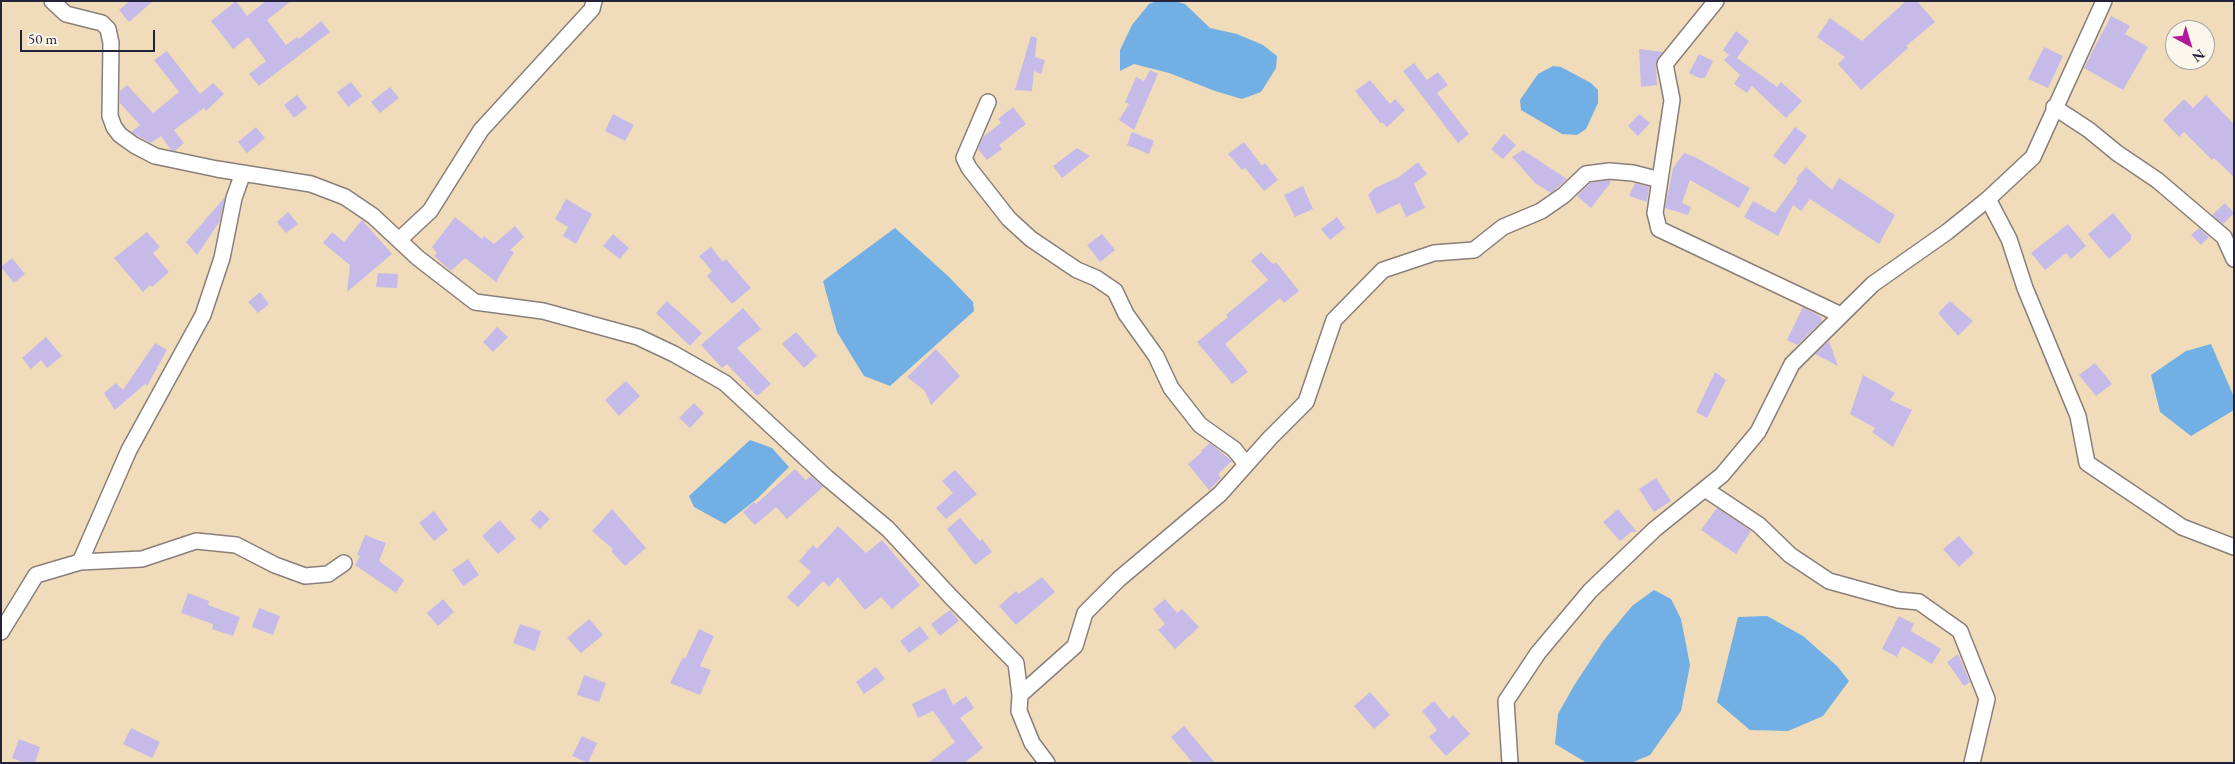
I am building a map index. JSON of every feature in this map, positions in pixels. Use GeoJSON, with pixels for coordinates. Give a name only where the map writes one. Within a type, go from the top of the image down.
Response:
{"type":"FeatureCollection","features":[{"type":"Feature","properties":{"kind":"street"},"geometry":{"type":"LineString","coordinates":[[52,1],[66,14],[102,23],[108,29],[112,43],[110,116],[114,127],[120,135],[134,145],[155,156],[243,174],[311,184],[345,197],[373,216],[418,258],[475,302],[543,312],[638,336],[725,383],[826,477],[888,529],[950,597],[1016,664],[1020,695],[1019,711],[1032,743],[1047,763]]}},
{"type":"Feature","properties":{"kind":"street"},"geometry":{"type":"LineString","coordinates":[[399,240],[430,211],[481,130],[592,9],[594,1]]}},
{"type":"Feature","properties":{"kind":"street"},"geometry":{"type":"LineString","coordinates":[[1716,1],[1665,64],[1672,100],[1656,213],[1659,229],[1841,315]]}},
{"type":"Feature","properties":{"kind":"street"},"geometry":{"type":"LineString","coordinates":[[1510,763],[1506,700],[1538,653],[1590,591],[1655,529],[1722,475],[1758,432],[1792,364],[1873,284],[1947,232],[1988,199],[2033,157],[2054,107],[2104,1]]}},
{"type":"Feature","properties":{"kind":"street"},"geometry":{"type":"LineString","coordinates":[[988,102],[964,158],[969,168],[1009,219],[1031,239],[1077,270],[1096,278],[1115,291],[1126,314],[1156,356],[1171,388],[1200,425],[1234,449],[1246,464]]}},
{"type":"Feature","properties":{"kind":"street"},"geometry":{"type":"LineString","coordinates":[[2054,107],[2089,130],[2116,153],[2157,180],[2224,237],[2234,259]]}},
{"type":"Feature","properties":{"kind":"street"},"geometry":{"type":"LineString","coordinates":[[1020,695],[1075,646],[1085,612],[1119,579],[1220,494],[1306,402],[1334,320],[1383,270],[1434,253],[1474,250],[1503,227],[1542,211],[1564,195],[1586,174],[1609,171],[1633,173],[1660,180]]}},
{"type":"Feature","properties":{"kind":"street"},"geometry":{"type":"LineString","coordinates":[[80,562],[129,450],[203,315],[222,258],[234,198],[243,174]]}},
{"type":"Feature","properties":{"kind":"street"},"geometry":{"type":"LineString","coordinates":[[1988,199],[2009,239],[2025,288],[2078,416],[2087,463],[2182,527],[2234,547]]}},
{"type":"Feature","properties":{"kind":"street"},"geometry":{"type":"LineString","coordinates":[[1705,489],[1759,525],[1790,555],[1829,581],[1898,600],[1919,602],[1960,631],[1987,699],[1972,763]]}},
{"type":"Feature","properties":{"kind":"street"},"geometry":{"type":"LineString","coordinates":[[1,632],[36,575],[80,562],[142,559],[196,541],[236,545],[275,565],[305,576],[328,574],[344,563]]}},
{"type":"Feature","properties":{"kind":"water"},"geometry":{"type":"Polygon","coordinates":[[[1157,1],[1174,1],[1185,4],[1210,28],[1237,34],[1263,45],[1277,56],[1276,68],[1261,92],[1242,99],[1215,91],[1169,73],[1134,64],[1120,71],[1120,50],[1132,25],[1149,4],[1157,1]]]}},
{"type":"Feature","properties":{"kind":"water"},"geometry":{"type":"Polygon","coordinates":[[[1553,66],[1561,67],[1591,83],[1598,90],[1598,103],[1586,129],[1577,135],[1562,134],[1521,110],[1520,100],[1538,74],[1553,66]]]}},
{"type":"Feature","properties":{"kind":"water"},"geometry":{"type":"Polygon","coordinates":[[[895,228],[948,276],[973,302],[974,311],[890,386],[864,376],[837,332],[823,281],[895,228]]]}},
{"type":"Feature","properties":{"kind":"water"},"geometry":{"type":"Polygon","coordinates":[[[2211,344],[2234,397],[2234,410],[2191,436],[2160,412],[2151,375],[2186,351],[2211,344]]]}},
{"type":"Feature","properties":{"kind":"water"},"geometry":{"type":"Polygon","coordinates":[[[750,440],[772,448],[789,467],[758,498],[725,524],[694,507],[689,496],[750,440]]]}},
{"type":"Feature","properties":{"kind":"water"},"geometry":{"type":"Polygon","coordinates":[[[1654,590],[1671,599],[1681,619],[1690,665],[1681,711],[1650,755],[1631,763],[1587,763],[1555,744],[1558,714],[1604,640],[1632,606],[1654,590]]]}},
{"type":"Feature","properties":{"kind":"water"},"geometry":{"type":"Polygon","coordinates":[[[1767,616],[1803,636],[1837,666],[1849,681],[1823,716],[1788,731],[1750,730],[1717,702],[1738,617],[1767,616]]]}},
{"type":"Feature","properties":{"kind":"building"},"geometry":{"type":"Polygon","coordinates":[[[130,1],[153,1],[129,22],[119,10],[130,1]]]}},
{"type":"Feature","properties":{"kind":"building"},"geometry":{"type":"Polygon","coordinates":[[[236,1],[247,16],[266,1],[291,1],[267,20],[286,45],[297,37],[299,39],[321,21],[330,32],[259,86],[249,74],[266,61],[248,37],[233,49],[211,21],[236,1]]]}},
{"type":"Feature","properties":{"kind":"building"},"geometry":{"type":"Polygon","coordinates":[[[1906,1],[1917,1],[1935,22],[1906,46],[1908,48],[1861,90],[1838,64],[1845,57],[1817,37],[1830,18],[1862,41],[1906,1]]]}},
{"type":"Feature","properties":{"kind":"building"},"geometry":{"type":"Polygon","coordinates":[[[2111,16],[2130,26],[2125,34],[2148,47],[2123,90],[2084,68],[2111,16]]]}},
{"type":"Feature","properties":{"kind":"building"},"geometry":{"type":"Polygon","coordinates":[[[1736,31],[1749,41],[1737,58],[1777,87],[1781,82],[1802,101],[1786,118],[1752,86],[1747,93],[1734,84],[1740,75],[1724,60],[1729,55],[1723,50],[1736,31]]]}},
{"type":"Feature","properties":{"kind":"building"},"geometry":{"type":"Polygon","coordinates":[[[1031,36],[1037,38],[1035,57],[1045,60],[1041,74],[1034,71],[1032,91],[1015,90],[1031,36]]]}},
{"type":"Feature","properties":{"kind":"building"},"geometry":{"type":"Polygon","coordinates":[[[2044,47],[2063,56],[2048,88],[2028,79],[2044,47]]]}},
{"type":"Feature","properties":{"kind":"building"},"geometry":{"type":"Polygon","coordinates":[[[1639,49],[1663,52],[1656,62],[1657,85],[1641,87],[1639,49]]]}},
{"type":"Feature","properties":{"kind":"building"},"geometry":{"type":"Polygon","coordinates":[[[167,51],[200,94],[213,83],[224,94],[206,111],[204,108],[174,130],[184,143],[175,151],[171,150],[161,136],[151,143],[131,132],[140,125],[120,103],[120,91],[127,85],[153,113],[179,92],[154,60],[167,51]]]}},
{"type":"Feature","properties":{"kind":"building"},"geometry":{"type":"Polygon","coordinates":[[[1699,54],[1713,61],[1705,78],[1699,78],[1689,73],[1699,54]]]}},
{"type":"Feature","properties":{"kind":"building"},"geometry":{"type":"Polygon","coordinates":[[[1414,63],[1427,80],[1438,72],[1448,85],[1437,93],[1469,134],[1458,143],[1403,71],[1414,63]]]}},
{"type":"Feature","properties":{"kind":"building"},"geometry":{"type":"Polygon","coordinates":[[[1150,70],[1158,74],[1134,130],[1119,120],[1129,104],[1125,102],[1136,77],[1144,81],[1150,70]]]}},
{"type":"Feature","properties":{"kind":"building"},"geometry":{"type":"Polygon","coordinates":[[[1370,80],[1390,104],[1395,99],[1405,110],[1387,127],[1382,122],[1381,124],[1355,91],[1370,80]]]}},
{"type":"Feature","properties":{"kind":"building"},"geometry":{"type":"Polygon","coordinates":[[[351,82],[362,96],[348,107],[337,92],[351,82]]]}},
{"type":"Feature","properties":{"kind":"building"},"geometry":{"type":"Polygon","coordinates":[[[390,87],[399,98],[380,113],[371,102],[390,87]]]}},
{"type":"Feature","properties":{"kind":"building"},"geometry":{"type":"Polygon","coordinates":[[[297,95],[307,108],[294,118],[284,105],[297,95]]]}},
{"type":"Feature","properties":{"kind":"building"},"geometry":{"type":"Polygon","coordinates":[[[2206,95],[2234,124],[2234,177],[2214,158],[2212,160],[2184,132],[2179,137],[2163,120],[2184,99],[2193,108],[2206,95]]]}},
{"type":"Feature","properties":{"kind":"building"},"geometry":{"type":"Polygon","coordinates":[[[1013,107],[1026,124],[999,145],[1002,149],[987,160],[978,149],[984,136],[1001,123],[998,119],[1013,107]]]}},
{"type":"Feature","properties":{"kind":"building"},"geometry":{"type":"Polygon","coordinates":[[[613,114],[634,125],[625,141],[605,131],[613,114]]]}},
{"type":"Feature","properties":{"kind":"building"},"geometry":{"type":"Polygon","coordinates":[[[1639,114],[1650,123],[1638,136],[1628,126],[1639,114]]]}},
{"type":"Feature","properties":{"kind":"building"},"geometry":{"type":"Polygon","coordinates":[[[256,127],[265,138],[247,153],[238,142],[256,127]]]}},
{"type":"Feature","properties":{"kind":"building"},"geometry":{"type":"Polygon","coordinates":[[[1795,127],[1807,136],[1785,165],[1773,156],[1795,127]]]}},
{"type":"Feature","properties":{"kind":"building"},"geometry":{"type":"Polygon","coordinates":[[[1132,132],[1154,141],[1149,154],[1127,145],[1132,132]]]}},
{"type":"Feature","properties":{"kind":"building"},"geometry":{"type":"Polygon","coordinates":[[[1504,134],[1516,145],[1503,159],[1491,149],[1504,134]]]}},
{"type":"Feature","properties":{"kind":"building"},"geometry":{"type":"Polygon","coordinates":[[[1244,142],[1262,166],[1265,163],[1278,180],[1264,191],[1245,168],[1242,170],[1228,154],[1244,142]]]}},
{"type":"Feature","properties":{"kind":"building"},"geometry":{"type":"Polygon","coordinates":[[[1077,148],[1090,156],[1062,178],[1053,166],[1077,148]]]}},
{"type":"Feature","properties":{"kind":"building"},"geometry":{"type":"Polygon","coordinates":[[[1523,150],[1567,179],[1551,193],[1535,183],[1512,157],[1523,150]]]}},
{"type":"Feature","properties":{"kind":"building"},"geometry":{"type":"Polygon","coordinates":[[[1684,153],[1695,157],[1750,188],[1739,208],[1690,180],[1682,203],[1691,207],[1688,215],[1665,208],[1673,168],[1684,153]]]}},
{"type":"Feature","properties":{"kind":"building"},"geometry":{"type":"Polygon","coordinates":[[[1418,162],[1427,174],[1414,184],[1425,208],[1406,217],[1400,203],[1377,214],[1368,195],[1375,188],[1399,177],[1418,162]]]}},
{"type":"Feature","properties":{"kind":"building"},"geometry":{"type":"Polygon","coordinates":[[[1806,167],[1832,190],[1839,178],[1895,215],[1879,244],[1810,199],[1801,211],[1793,205],[1778,236],[1744,217],[1753,201],[1775,213],[1798,181],[1796,179],[1806,167]]]}},
{"type":"Feature","properties":{"kind":"building"},"geometry":{"type":"Polygon","coordinates":[[[1609,180],[1611,182],[1591,208],[1577,196],[1590,183],[1609,180]]]}},
{"type":"Feature","properties":{"kind":"building"},"geometry":{"type":"Polygon","coordinates":[[[1635,183],[1649,187],[1647,202],[1629,196],[1635,183]]]}},
{"type":"Feature","properties":{"kind":"building"},"geometry":{"type":"Polygon","coordinates":[[[1303,186],[1313,209],[1295,217],[1284,195],[1303,186]]]}},
{"type":"Feature","properties":{"kind":"building"},"geometry":{"type":"Polygon","coordinates":[[[225,197],[220,221],[197,255],[186,242],[225,197]]]}},
{"type":"Feature","properties":{"kind":"building"},"geometry":{"type":"Polygon","coordinates":[[[566,199],[592,214],[576,244],[563,236],[568,227],[555,219],[566,199]]]}},
{"type":"Feature","properties":{"kind":"building"},"geometry":{"type":"Polygon","coordinates":[[[2225,203],[2234,213],[2223,224],[2212,215],[2225,203]]]}},
{"type":"Feature","properties":{"kind":"building"},"geometry":{"type":"Polygon","coordinates":[[[288,212],[298,224],[286,233],[277,222],[288,212]]]}},
{"type":"Feature","properties":{"kind":"building"},"geometry":{"type":"Polygon","coordinates":[[[2113,213],[2131,235],[2131,240],[2109,259],[2088,234],[2113,213]]]}},
{"type":"Feature","properties":{"kind":"building"},"geometry":{"type":"Polygon","coordinates":[[[455,217],[482,239],[484,236],[494,244],[515,226],[524,237],[510,250],[514,252],[496,282],[465,258],[451,271],[434,256],[437,253],[432,247],[455,217]]]}},
{"type":"Feature","properties":{"kind":"building"},"geometry":{"type":"Polygon","coordinates":[[[1337,217],[1345,228],[1330,240],[1321,229],[1337,217]]]}},
{"type":"Feature","properties":{"kind":"building"},"geometry":{"type":"Polygon","coordinates":[[[362,220],[392,254],[347,292],[350,265],[323,243],[332,232],[344,242],[362,220]]]}},
{"type":"Feature","properties":{"kind":"building"},"geometry":{"type":"Polygon","coordinates":[[[2068,224],[2086,246],[2071,259],[2066,253],[2045,270],[2031,253],[2068,224]]]}},
{"type":"Feature","properties":{"kind":"building"},"geometry":{"type":"Polygon","coordinates":[[[2199,228],[2209,237],[2201,245],[2191,235],[2199,228]]]}},
{"type":"Feature","properties":{"kind":"building"},"geometry":{"type":"Polygon","coordinates":[[[147,232],[160,247],[153,253],[169,272],[152,287],[150,285],[143,292],[114,258],[147,232]]]}},
{"type":"Feature","properties":{"kind":"building"},"geometry":{"type":"Polygon","coordinates":[[[613,234],[629,248],[620,259],[603,246],[613,234]]]}},
{"type":"Feature","properties":{"kind":"building"},"geometry":{"type":"Polygon","coordinates":[[[1102,234],[1115,250],[1100,262],[1087,245],[1102,234]]]}},
{"type":"Feature","properties":{"kind":"building"},"geometry":{"type":"Polygon","coordinates":[[[711,247],[723,262],[726,259],[751,288],[732,304],[707,276],[712,271],[699,256],[711,247]]]}},
{"type":"Feature","properties":{"kind":"building"},"geometry":{"type":"Polygon","coordinates":[[[1261,252],[1273,264],[1276,262],[1299,291],[1284,303],[1280,298],[1225,344],[1248,372],[1232,384],[1197,342],[1228,317],[1226,315],[1268,280],[1251,261],[1261,252]]]}},
{"type":"Feature","properties":{"kind":"building"},"geometry":{"type":"Polygon","coordinates":[[[12,258],[25,274],[14,283],[1,267],[12,258]]]}},
{"type":"Feature","properties":{"kind":"building"},"geometry":{"type":"Polygon","coordinates":[[[378,273],[398,274],[397,288],[376,287],[378,273]]]}},
{"type":"Feature","properties":{"kind":"building"},"geometry":{"type":"Polygon","coordinates":[[[260,292],[269,304],[258,313],[248,302],[260,292]]]}},
{"type":"Feature","properties":{"kind":"building"},"geometry":{"type":"Polygon","coordinates":[[[667,301],[702,333],[690,346],[656,313],[667,301]]]}},
{"type":"Feature","properties":{"kind":"building"},"geometry":{"type":"Polygon","coordinates":[[[1950,301],[1973,321],[1958,336],[1938,313],[1950,301]]]}},
{"type":"Feature","properties":{"kind":"building"},"geometry":{"type":"Polygon","coordinates":[[[1803,307],[1821,317],[1822,321],[1797,345],[1787,340],[1803,307]]]}},
{"type":"Feature","properties":{"kind":"building"},"geometry":{"type":"Polygon","coordinates":[[[743,308],[761,329],[737,348],[771,384],[757,396],[727,364],[722,368],[701,345],[743,308]]]}},
{"type":"Feature","properties":{"kind":"building"},"geometry":{"type":"Polygon","coordinates":[[[497,327],[508,337],[493,352],[483,342],[497,327]]]}},
{"type":"Feature","properties":{"kind":"building"},"geometry":{"type":"Polygon","coordinates":[[[796,332],[817,356],[804,368],[782,344],[796,332]]]}},
{"type":"Feature","properties":{"kind":"building"},"geometry":{"type":"Polygon","coordinates":[[[46,337],[62,356],[47,368],[41,360],[31,369],[22,358],[46,337]]]}},
{"type":"Feature","properties":{"kind":"building"},"geometry":{"type":"Polygon","coordinates":[[[1829,341],[1838,366],[1815,354],[1829,341]]]}},
{"type":"Feature","properties":{"kind":"building"},"geometry":{"type":"Polygon","coordinates":[[[155,343],[167,350],[147,386],[145,384],[115,410],[104,393],[116,383],[123,390],[155,343]]]}},
{"type":"Feature","properties":{"kind":"building"},"geometry":{"type":"Polygon","coordinates":[[[936,349],[960,376],[931,405],[925,391],[907,377],[936,349]]]}},
{"type":"Feature","properties":{"kind":"building"},"geometry":{"type":"Polygon","coordinates":[[[2095,363],[2112,384],[2096,396],[2079,375],[2095,363]]]}},
{"type":"Feature","properties":{"kind":"building"},"geometry":{"type":"Polygon","coordinates":[[[1715,372],[1726,380],[1707,418],[1696,412],[1715,372]]]}},
{"type":"Feature","properties":{"kind":"building"},"geometry":{"type":"Polygon","coordinates":[[[1863,375],[1895,393],[1890,400],[1912,410],[1893,447],[1872,432],[1875,428],[1850,414],[1863,375]]]}},
{"type":"Feature","properties":{"kind":"building"},"geometry":{"type":"Polygon","coordinates":[[[626,381],[640,396],[619,416],[605,400],[626,381]]]}},
{"type":"Feature","properties":{"kind":"building"},"geometry":{"type":"Polygon","coordinates":[[[694,403],[704,413],[690,428],[679,418],[694,403]]]}},
{"type":"Feature","properties":{"kind":"building"},"geometry":{"type":"Polygon","coordinates":[[[1210,443],[1232,461],[1218,474],[1221,478],[1209,490],[1188,464],[1210,443]]]}},
{"type":"Feature","properties":{"kind":"building"},"geometry":{"type":"Polygon","coordinates":[[[795,469],[806,480],[811,476],[823,487],[787,519],[776,507],[755,525],[743,512],[754,502],[756,504],[795,469]]]}},
{"type":"Feature","properties":{"kind":"building"},"geometry":{"type":"Polygon","coordinates":[[[955,470],[977,494],[946,519],[936,508],[953,493],[942,481],[955,470]]]}},
{"type":"Feature","properties":{"kind":"building"},"geometry":{"type":"Polygon","coordinates":[[[1656,478],[1671,501],[1654,512],[1639,489],[1656,478]]]}},
{"type":"Feature","properties":{"kind":"building"},"geometry":{"type":"Polygon","coordinates":[[[1717,508],[1751,531],[1736,554],[1701,530],[1717,508]]]}},
{"type":"Feature","properties":{"kind":"building"},"geometry":{"type":"Polygon","coordinates":[[[612,509],[646,548],[625,566],[611,551],[613,549],[592,531],[612,509]]]}},
{"type":"Feature","properties":{"kind":"building"},"geometry":{"type":"Polygon","coordinates":[[[1618,509],[1637,532],[1631,532],[1620,541],[1603,522],[1618,509]]]}},
{"type":"Feature","properties":{"kind":"building"},"geometry":{"type":"Polygon","coordinates":[[[540,510],[550,519],[540,529],[530,520],[540,510]]]}},
{"type":"Feature","properties":{"kind":"building"},"geometry":{"type":"Polygon","coordinates":[[[434,511],[448,530],[434,541],[419,523],[434,511]]]}},
{"type":"Feature","properties":{"kind":"building"},"geometry":{"type":"Polygon","coordinates":[[[960,518],[980,541],[982,539],[992,552],[975,565],[947,529],[960,518]]]}},
{"type":"Feature","properties":{"kind":"building"},"geometry":{"type":"Polygon","coordinates":[[[500,520],[516,539],[498,554],[482,536],[500,520]]]}},
{"type":"Feature","properties":{"kind":"building"},"geometry":{"type":"Polygon","coordinates":[[[838,526],[866,553],[882,540],[920,585],[892,609],[881,597],[865,610],[838,577],[829,587],[823,581],[798,607],[787,597],[811,572],[799,561],[813,545],[817,549],[838,526]]]}},
{"type":"Feature","properties":{"kind":"building"},"geometry":{"type":"Polygon","coordinates":[[[365,535],[386,543],[379,561],[404,580],[396,593],[355,565],[360,556],[357,555],[365,535]]]}},
{"type":"Feature","properties":{"kind":"building"},"geometry":{"type":"Polygon","coordinates":[[[1959,536],[1974,553],[1959,567],[1943,549],[1959,536]]]}},
{"type":"Feature","properties":{"kind":"building"},"geometry":{"type":"Polygon","coordinates":[[[468,559],[479,575],[463,586],[452,570],[468,559]]]}},
{"type":"Feature","properties":{"kind":"building"},"geometry":{"type":"Polygon","coordinates":[[[1042,577],[1055,592],[1016,625],[999,606],[1016,591],[1019,594],[1042,577]]]}},
{"type":"Feature","properties":{"kind":"building"},"geometry":{"type":"Polygon","coordinates":[[[188,593],[209,601],[208,605],[240,617],[233,636],[212,629],[213,624],[181,613],[188,593]]]}},
{"type":"Feature","properties":{"kind":"building"},"geometry":{"type":"Polygon","coordinates":[[[443,599],[454,612],[438,626],[427,613],[443,599]]]}},
{"type":"Feature","properties":{"kind":"building"},"geometry":{"type":"Polygon","coordinates":[[[1165,599],[1177,613],[1182,609],[1199,627],[1175,649],[1158,630],[1165,624],[1153,609],[1165,599]]]}},
{"type":"Feature","properties":{"kind":"building"},"geometry":{"type":"Polygon","coordinates":[[[259,608],[280,616],[273,635],[252,627],[259,608]]]}},
{"type":"Feature","properties":{"kind":"building"},"geometry":{"type":"Polygon","coordinates":[[[950,610],[959,621],[940,636],[931,624],[950,610]]]}},
{"type":"Feature","properties":{"kind":"building"},"geometry":{"type":"Polygon","coordinates":[[[1899,616],[1914,624],[1911,631],[1941,649],[1932,664],[1902,646],[1897,657],[1882,649],[1899,616]]]}},
{"type":"Feature","properties":{"kind":"building"},"geometry":{"type":"Polygon","coordinates":[[[589,619],[603,635],[581,653],[567,638],[589,619]]]}},
{"type":"Feature","properties":{"kind":"building"},"geometry":{"type":"Polygon","coordinates":[[[520,624],[541,631],[535,651],[513,643],[520,624]]]}},
{"type":"Feature","properties":{"kind":"building"},"geometry":{"type":"Polygon","coordinates":[[[920,626],[929,638],[909,653],[900,641],[920,626]]]}},
{"type":"Feature","properties":{"kind":"building"},"geometry":{"type":"Polygon","coordinates":[[[699,629],[714,636],[700,666],[711,670],[700,695],[670,683],[683,657],[685,659],[699,629]]]}},
{"type":"Feature","properties":{"kind":"building"},"geometry":{"type":"Polygon","coordinates":[[[1958,654],[1970,682],[1964,686],[1947,662],[1958,654]]]}},
{"type":"Feature","properties":{"kind":"building"},"geometry":{"type":"Polygon","coordinates":[[[876,667],[885,679],[864,694],[856,682],[876,667]]]}},
{"type":"Feature","properties":{"kind":"building"},"geometry":{"type":"Polygon","coordinates":[[[584,675],[606,683],[599,702],[577,695],[584,675]]]}},
{"type":"Feature","properties":{"kind":"building"},"geometry":{"type":"Polygon","coordinates":[[[945,688],[953,705],[966,696],[974,708],[960,718],[983,748],[964,763],[928,763],[955,742],[933,711],[918,718],[912,704],[945,688]]]}},
{"type":"Feature","properties":{"kind":"building"},"geometry":{"type":"Polygon","coordinates":[[[1370,692],[1390,715],[1374,729],[1354,706],[1370,692]]]}},
{"type":"Feature","properties":{"kind":"building"},"geometry":{"type":"Polygon","coordinates":[[[1434,701],[1449,719],[1453,715],[1470,734],[1446,756],[1429,737],[1437,730],[1422,711],[1434,701]]]}},
{"type":"Feature","properties":{"kind":"building"},"geometry":{"type":"Polygon","coordinates":[[[1184,726],[1215,763],[1193,763],[1171,737],[1184,726]]]}},
{"type":"Feature","properties":{"kind":"building"},"geometry":{"type":"Polygon","coordinates":[[[131,728],[160,742],[152,758],[123,744],[131,728]]]}},
{"type":"Feature","properties":{"kind":"building"},"geometry":{"type":"Polygon","coordinates":[[[582,736],[597,743],[588,763],[572,756],[582,736]]]}},
{"type":"Feature","properties":{"kind":"building"},"geometry":{"type":"Polygon","coordinates":[[[19,739],[40,747],[35,763],[24,763],[12,758],[19,739]]]}}]}
